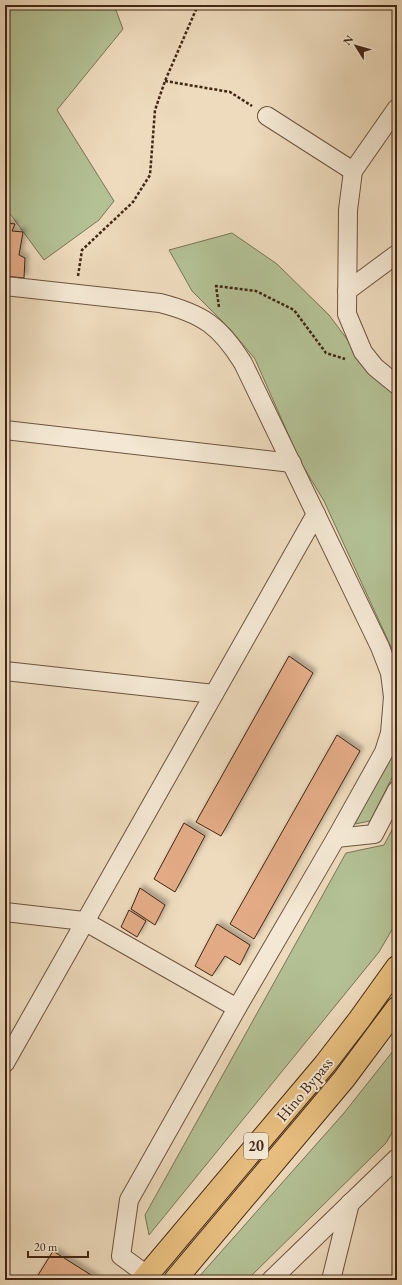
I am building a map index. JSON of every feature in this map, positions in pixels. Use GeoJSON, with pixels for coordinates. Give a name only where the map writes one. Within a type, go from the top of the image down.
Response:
{"type":"FeatureCollection","features":[{"type":"Feature","properties":{"kind":"highway","name":"Hino Bypass"},"geometry":{"type":"LineString","coordinates":[[145,1278],[325,1064],[366,1011],[397,967]]}},
{"type":"Feature","properties":{"kind":"highway","name":"Hino Bypass"},"geometry":{"type":"LineString","coordinates":[[174,1280],[344,1079],[391,1016]]}},
{"type":"Feature","properties":{"kind":"street"},"geometry":{"type":"LineString","coordinates":[[397,108],[353,171],[348,210],[347,291],[347,314],[363,352],[375,367],[397,385]]}},
{"type":"Feature","properties":{"kind":"street"},"geometry":{"type":"LineString","coordinates":[[267,116],[353,171]]}},
{"type":"Feature","properties":{"kind":"street"},"geometry":{"type":"LineString","coordinates":[[347,291],[397,254]]}},
{"type":"Feature","properties":{"kind":"street"},"geometry":{"type":"LineString","coordinates":[[5,286],[176,307],[205,320],[220,331],[232,345],[243,363],[292,462],[386,660],[390,673],[393,697],[390,733],[384,752],[237,1008],[130,1200],[121,1256],[145,1278]]}},
{"type":"Feature","properties":{"kind":"street"},"geometry":{"type":"LineString","coordinates":[[5,430],[292,462]]}},
{"type":"Feature","properties":{"kind":"street"},"geometry":{"type":"LineString","coordinates":[[5,1063],[84,921],[316,514]]}},
{"type":"Feature","properties":{"kind":"street"},"geometry":{"type":"LineString","coordinates":[[5,671],[214,694]]}},
{"type":"Feature","properties":{"kind":"street"},"geometry":{"type":"LineString","coordinates":[[336,838],[374,834],[397,790]]}},
{"type":"Feature","properties":{"kind":"street"},"geometry":{"type":"LineString","coordinates":[[5,912],[84,921],[237,1008]]}},
{"type":"Feature","properties":{"kind":"street"},"geometry":{"type":"LineString","coordinates":[[271,1280],[397,1158]]}},
{"type":"Feature","properties":{"kind":"street"},"geometry":{"type":"LineString","coordinates":[[331,1280],[350,1203]]}},
{"type":"Feature","properties":{"kind":"path"},"geometry":{"type":"LineString","coordinates":[[76,294],[82,250],[134,202],[150,175],[155,110],[165,82],[198,5]]}},
{"type":"Feature","properties":{"kind":"path"},"geometry":{"type":"LineString","coordinates":[[165,82],[230,92],[267,116]]}},
{"type":"Feature","properties":{"kind":"path"},"geometry":{"type":"LineString","coordinates":[[220,331],[221,319],[216,286],[256,291],[294,310],[326,353],[375,367]]}},
{"type":"Feature","properties":{"kind":"green space"},"geometry":{"type":"Polygon","coordinates":[[[5,5],[114,5],[123,29],[57,110],[114,201],[99,220],[44,260],[5,207],[5,5]]]}},
{"type":"Feature","properties":{"kind":"green space"},"geometry":{"type":"Polygon","coordinates":[[[232,233],[277,264],[329,315],[373,374],[397,396],[397,682],[392,649],[324,501],[300,461],[255,359],[230,329],[192,291],[169,250],[232,233]]]}},
{"type":"Feature","properties":{"kind":"green space"},"geometry":{"type":"Polygon","coordinates":[[[397,742],[397,768],[370,821],[355,824],[397,742]]]}},
{"type":"Feature","properties":{"kind":"green space"},"geometry":{"type":"Polygon","coordinates":[[[397,820],[397,921],[379,952],[149,1235],[145,1215],[346,853],[384,845],[397,820]]]}},
{"type":"Feature","properties":{"kind":"green space"},"geometry":{"type":"Polygon","coordinates":[[[397,1046],[397,1124],[386,1143],[247,1280],[196,1280],[344,1113],[397,1046]]]}},
{"type":"Feature","properties":{"kind":"building"},"geometry":{"type":"Polygon","coordinates":[[[5,223],[15,224],[12,231],[23,232],[19,255],[25,258],[24,278],[5,276],[5,223]]]}},
{"type":"Feature","properties":{"kind":"building"},"geometry":{"type":"Polygon","coordinates":[[[289,656],[313,673],[221,836],[196,822],[289,656]]]}},
{"type":"Feature","properties":{"kind":"building"},"geometry":{"type":"Polygon","coordinates":[[[337,735],[360,751],[254,939],[230,924],[337,735]]]}},
{"type":"Feature","properties":{"kind":"building"},"geometry":{"type":"Polygon","coordinates":[[[184,823],[205,836],[175,892],[154,879],[184,823]]]}},
{"type":"Feature","properties":{"kind":"building"},"geometry":{"type":"Polygon","coordinates":[[[140,888],[165,905],[155,925],[131,909],[140,888]]]}},
{"type":"Feature","properties":{"kind":"building"},"geometry":{"type":"Polygon","coordinates":[[[129,910],[146,921],[137,937],[121,927],[129,910]]]}},
{"type":"Feature","properties":{"kind":"building"},"geometry":{"type":"Polygon","coordinates":[[[217,924],[250,945],[240,965],[225,956],[212,976],[195,966],[217,924]]]}},
{"type":"Feature","properties":{"kind":"building"},"geometry":{"type":"Polygon","coordinates":[[[53,1251],[99,1280],[35,1280],[53,1251]]]}}]}
